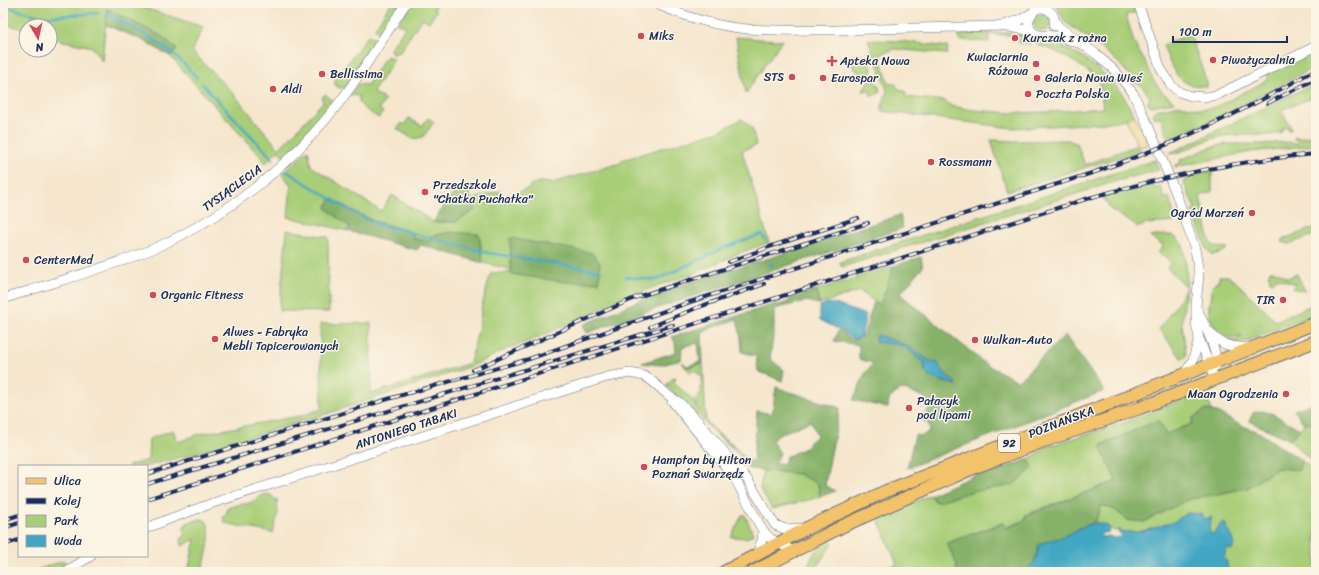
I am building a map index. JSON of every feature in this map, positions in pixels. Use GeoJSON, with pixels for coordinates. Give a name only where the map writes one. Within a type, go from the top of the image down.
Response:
{"type":"FeatureCollection","features":[{"type":"Feature","properties":{"kind":"main road","name":"POZNAŃSKA"},"geometry":{"type":"LineString","coordinates":[[724,572],[809,527],[886,491],[1316,323]]}},
{"type":"Feature","properties":{"kind":"main road","name":"POZNAŃSKA"},"geometry":{"type":"LineString","coordinates":[[753,572],[792,551],[889,504],[973,468],[1044,441],[1120,416],[1316,341]]}},
{"type":"Feature","properties":{"kind":"street","name":"TYSIĄCLECIA"},"geometry":{"type":"LineString","coordinates":[[3,299],[123,260],[153,248],[205,222],[242,198],[287,160],[322,123],[349,89],[406,3]]}},
{"type":"Feature","properties":{"kind":"street"},"geometry":{"type":"LineString","coordinates":[[654,3],[699,20],[746,29],[817,30],[998,26],[1022,29],[1039,35],[1057,36],[1081,44]]}},
{"type":"Feature","properties":{"kind":"street"},"geometry":{"type":"LineString","coordinates":[[998,26],[1022,19],[1041,3]]}},
{"type":"Feature","properties":{"kind":"street"},"geometry":{"type":"LineString","coordinates":[[1138,3],[1161,69],[1171,85],[1183,94],[1196,97],[1212,97],[1316,46]]}},
{"type":"Feature","properties":{"kind":"street"},"geometry":{"type":"LineString","coordinates":[[1033,32],[1029,28],[1028,22],[1032,12],[1043,8],[1052,12],[1059,27],[1072,35],[1081,44],[1104,60],[1126,83],[1136,99],[1177,196],[1195,249],[1200,274],[1196,306],[1196,323],[1199,338],[1213,363]]}},
{"type":"Feature","properties":{"kind":"street"},"geometry":{"type":"LineString","coordinates":[[1045,35],[1053,30],[1052,12]]}},
{"type":"Feature","properties":{"kind":"street"},"geometry":{"type":"LineString","coordinates":[[1196,306],[1204,325],[1213,363],[1215,380]]}},
{"type":"Feature","properties":{"kind":"street"},"geometry":{"type":"LineString","coordinates":[[1204,325],[1217,341],[1226,345],[1237,348],[1254,347]]}},
{"type":"Feature","properties":{"kind":"street"},"geometry":{"type":"LineString","coordinates":[[1186,373],[1199,338]]}},
{"type":"Feature","properties":{"kind":"street","name":"ANTONIEGO TABAKI"},"geometry":{"type":"LineString","coordinates":[[148,528],[213,503],[612,376],[626,373],[644,376],[652,381],[669,396],[679,402],[692,415],[743,475],[775,526],[778,535],[778,543]]}},
{"type":"Feature","properties":{"kind":"street","name":"ANTONIEGO TABAKI"},"geometry":{"type":"LineString","coordinates":[[669,396],[674,405],[734,477],[763,531],[778,543],[792,551]]}},
{"type":"Feature","properties":{"kind":"street"},"geometry":{"type":"LineString","coordinates":[[775,526],[785,529],[809,527]]}},
{"type":"Feature","properties":{"kind":"street"},"geometry":{"type":"LineString","coordinates":[[757,554],[762,540],[763,531]]}},
{"type":"Feature","properties":{"kind":"street"},"geometry":{"type":"LineString","coordinates":[[65,572],[89,557]]}},
{"type":"Feature","properties":{"kind":"green space"},"geometry":{"type":"Polygon","coordinates":[[[3,3],[129,3],[203,27],[192,51],[232,92],[279,149],[323,102],[322,98],[325,94],[331,99],[332,104],[316,124],[285,157],[278,151],[266,163],[170,56],[177,49],[161,36],[107,9],[102,61],[92,47],[58,40],[58,18],[18,18],[18,28],[3,23],[3,3]]]}},
{"type":"Feature","properties":{"kind":"green space"},"geometry":{"type":"Polygon","coordinates":[[[391,3],[400,3],[382,31],[378,32],[375,28],[391,3]]]}},
{"type":"Feature","properties":{"kind":"green space"},"geometry":{"type":"Polygon","coordinates":[[[412,3],[438,3],[434,9],[437,11],[429,22],[422,18],[399,53],[397,52],[393,55],[390,49],[406,26],[397,24],[412,3]]]}},
{"type":"Feature","properties":{"kind":"green space"},"geometry":{"type":"Polygon","coordinates":[[[1056,3],[1132,3],[1135,13],[1126,15],[1134,43],[1148,67],[1153,80],[1163,93],[1175,102],[1150,106],[1148,103],[1150,97],[1141,85],[1136,83],[1118,62],[1104,50],[1064,21],[1056,3]]]}},
{"type":"Feature","properties":{"kind":"green space"},"geometry":{"type":"Polygon","coordinates":[[[107,9],[161,36],[177,49],[170,56],[142,40],[106,25],[107,9]]]}},
{"type":"Feature","properties":{"kind":"green space"},"geometry":{"type":"Polygon","coordinates":[[[1042,13],[1048,16],[1051,22],[1048,28],[1042,31],[1036,28],[1033,22],[1036,16],[1042,13]]]}},
{"type":"Feature","properties":{"kind":"green space"},"geometry":{"type":"Polygon","coordinates":[[[1016,33],[1026,37],[1030,40],[1030,43],[1019,43],[1019,36],[989,34],[989,42],[959,40],[959,34],[1016,33]]]}},
{"type":"Feature","properties":{"kind":"green space"},"geometry":{"type":"Polygon","coordinates":[[[1190,34],[1208,86],[1198,86],[1183,81],[1173,69],[1163,45],[1190,34]]]}},
{"type":"Feature","properties":{"kind":"green space"},"geometry":{"type":"Polygon","coordinates":[[[368,35],[373,37],[374,44],[345,87],[340,88],[336,86],[334,82],[368,35]]]}},
{"type":"Feature","properties":{"kind":"green space"},"geometry":{"type":"Polygon","coordinates":[[[736,37],[782,40],[746,94],[736,37]]]}},
{"type":"Feature","properties":{"kind":"green space"},"geometry":{"type":"Polygon","coordinates":[[[868,40],[901,41],[948,47],[947,54],[894,49],[879,55],[889,84],[894,83],[899,89],[905,91],[906,97],[945,101],[951,106],[974,110],[1012,113],[1103,108],[1099,79],[1062,55],[1037,45],[1037,42],[1051,41],[1084,58],[1106,76],[1121,92],[1134,115],[1126,119],[1104,123],[1012,128],[881,111],[887,90],[868,40]]]}},
{"type":"Feature","properties":{"kind":"green space"},"geometry":{"type":"Polygon","coordinates":[[[1316,50],[1316,65],[1217,119],[1173,137],[1172,135],[1168,136],[1160,116],[1155,118],[1153,113],[1155,110],[1181,105],[1201,109],[1213,108],[1262,83],[1268,79],[1266,75],[1316,50]]]}},
{"type":"Feature","properties":{"kind":"green space"},"geometry":{"type":"Polygon","coordinates":[[[867,55],[872,69],[870,73],[864,75],[854,69],[849,56],[867,55]]]}},
{"type":"Feature","properties":{"kind":"green space"},"geometry":{"type":"Polygon","coordinates":[[[388,56],[394,60],[373,92],[385,100],[379,109],[383,112],[379,118],[362,106],[359,96],[350,95],[358,84],[367,85],[384,59],[388,56]]]}},
{"type":"Feature","properties":{"kind":"green space"},"geometry":{"type":"Polygon","coordinates":[[[873,80],[878,84],[880,91],[878,94],[871,96],[870,90],[863,91],[869,81],[873,80]]]}},
{"type":"Feature","properties":{"kind":"green space"},"geometry":{"type":"Polygon","coordinates":[[[1316,83],[1316,96],[1281,110],[1292,129],[1289,130],[1287,127],[1282,129],[1281,133],[1273,134],[1219,137],[1175,153],[1168,154],[1316,83]]]}},
{"type":"Feature","properties":{"kind":"green space"},"geometry":{"type":"Polygon","coordinates":[[[409,118],[422,126],[428,118],[434,122],[423,137],[413,139],[397,129],[402,123],[404,125],[409,118]]]}},
{"type":"Feature","properties":{"kind":"green space"},"geometry":{"type":"Polygon","coordinates":[[[742,119],[752,128],[756,145],[742,151],[769,242],[739,253],[695,273],[623,299],[532,340],[509,348],[472,366],[323,415],[189,455],[148,466],[130,465],[148,460],[149,439],[173,430],[178,442],[199,434],[300,416],[322,409],[320,324],[371,323],[371,394],[470,363],[480,322],[481,309],[491,273],[511,273],[506,268],[483,263],[480,240],[429,242],[412,238],[415,233],[374,221],[357,213],[326,208],[350,227],[348,231],[288,217],[291,185],[282,174],[308,150],[311,166],[381,211],[392,195],[433,222],[455,222],[475,210],[471,200],[500,191],[502,198],[530,188],[530,185],[540,182],[552,183],[621,163],[622,160],[719,131],[742,119]]]}},
{"type":"Feature","properties":{"kind":"green space"},"geometry":{"type":"Polygon","coordinates":[[[1316,135],[1316,145],[1250,152],[1174,166],[1181,162],[1180,160],[1211,147],[1225,144],[1267,144],[1283,142],[1298,143],[1298,139],[1293,139],[1296,136],[1297,138],[1316,135]]]}},
{"type":"Feature","properties":{"kind":"green space"},"geometry":{"type":"Polygon","coordinates":[[[991,140],[1068,140],[1077,144],[1085,165],[1137,145],[1140,151],[1007,191],[991,140]]]}},
{"type":"Feature","properties":{"kind":"green space"},"geometry":{"type":"Polygon","coordinates":[[[1155,160],[1159,170],[1117,181],[842,267],[840,262],[1155,160]]]}},
{"type":"Feature","properties":{"kind":"green space"},"geometry":{"type":"Polygon","coordinates":[[[1212,171],[1212,192],[1200,196],[1210,242],[1217,247],[1228,248],[1223,252],[1212,255],[1207,249],[1192,210],[1195,209],[1183,181],[1189,179],[1188,176],[1212,171]]]}},
{"type":"Feature","properties":{"kind":"green space"},"geometry":{"type":"Polygon","coordinates":[[[1153,185],[1154,188],[1161,187],[1164,198],[1169,197],[1175,218],[1174,222],[1148,224],[1138,227],[1110,209],[1103,197],[1120,192],[1153,185]]]}},
{"type":"Feature","properties":{"kind":"green space"},"geometry":{"type":"Polygon","coordinates":[[[457,188],[469,193],[475,210],[455,222],[433,222],[457,188]]]}},
{"type":"Feature","properties":{"kind":"green space"},"geometry":{"type":"Polygon","coordinates":[[[331,198],[374,221],[415,233],[412,238],[429,242],[430,236],[451,232],[479,234],[483,263],[421,245],[417,250],[348,231],[350,227],[326,208],[331,198]]]}},
{"type":"Feature","properties":{"kind":"green space"},"geometry":{"type":"Polygon","coordinates":[[[900,215],[903,228],[633,316],[587,333],[583,325],[661,291],[773,257],[900,215]]]}},
{"type":"Feature","properties":{"kind":"green space"},"geometry":{"type":"Polygon","coordinates":[[[1316,227],[1316,234],[1289,244],[1282,242],[1283,239],[1316,227]]]}},
{"type":"Feature","properties":{"kind":"green space"},"geometry":{"type":"Polygon","coordinates":[[[287,230],[328,237],[329,312],[279,311],[287,230]]]}},
{"type":"Feature","properties":{"kind":"green space"},"geometry":{"type":"Polygon","coordinates":[[[1172,235],[1181,242],[1186,265],[1187,280],[1182,323],[1186,354],[1182,359],[1159,329],[1180,300],[1186,286],[1167,268],[1171,263],[1158,252],[1164,246],[1150,237],[1172,235]]]}},
{"type":"Feature","properties":{"kind":"green space"},"geometry":{"type":"Polygon","coordinates":[[[510,238],[592,253],[600,263],[599,282],[565,282],[511,274],[510,238]]]}},
{"type":"Feature","properties":{"kind":"green space"},"geometry":{"type":"Polygon","coordinates":[[[921,257],[923,267],[900,294],[987,365],[1018,381],[1065,335],[1104,391],[907,468],[915,435],[922,436],[930,431],[928,423],[922,419],[930,407],[924,397],[901,389],[889,399],[888,408],[853,400],[865,374],[873,363],[859,359],[859,345],[834,341],[839,329],[851,340],[863,336],[874,302],[880,305],[894,266],[921,257]],[[877,335],[875,342],[896,344],[906,348],[923,362],[925,372],[938,381],[957,385],[946,375],[937,363],[928,360],[906,345],[877,335]]]}},
{"type":"Feature","properties":{"kind":"green space"},"geometry":{"type":"Polygon","coordinates":[[[894,266],[880,306],[860,291],[819,304],[817,290],[894,266]]]}},
{"type":"Feature","properties":{"kind":"green space"},"geometry":{"type":"Polygon","coordinates":[[[1270,271],[1277,272],[1287,278],[1297,274],[1305,291],[1292,288],[1296,284],[1277,278],[1272,282],[1270,281],[1270,271]]]}},
{"type":"Feature","properties":{"kind":"green space"},"geometry":{"type":"Polygon","coordinates":[[[1219,276],[1228,276],[1234,280],[1276,321],[1316,303],[1316,314],[1241,343],[1227,342],[1242,337],[1241,335],[1230,338],[1226,337],[1215,327],[1209,315],[1209,305],[1213,285],[1219,280],[1219,276]]]}},
{"type":"Feature","properties":{"kind":"green space"},"geometry":{"type":"Polygon","coordinates":[[[817,290],[819,304],[807,301],[774,309],[774,329],[770,359],[784,370],[782,381],[758,371],[756,356],[742,352],[737,319],[711,328],[702,334],[703,363],[686,368],[682,364],[683,362],[687,366],[700,362],[698,343],[682,347],[681,360],[661,365],[642,363],[676,352],[675,342],[672,337],[775,304],[779,305],[788,302],[790,299],[817,290]]]}},
{"type":"Feature","properties":{"kind":"green space"},"geometry":{"type":"Polygon","coordinates":[[[703,363],[706,421],[720,435],[732,444],[733,449],[699,416],[701,413],[695,400],[702,391],[699,388],[703,384],[700,381],[703,378],[694,370],[691,373],[686,368],[703,363]]]}},
{"type":"Feature","properties":{"kind":"green space"},"geometry":{"type":"Polygon","coordinates":[[[676,377],[674,383],[693,400],[699,413],[696,416],[667,387],[667,384],[676,377]]]}},
{"type":"Feature","properties":{"kind":"green space"},"geometry":{"type":"Polygon","coordinates":[[[776,387],[840,408],[825,485],[835,491],[820,497],[818,484],[799,474],[749,469],[736,450],[716,434],[722,436],[748,460],[753,462],[757,411],[772,414],[776,387]],[[811,421],[778,435],[772,441],[780,453],[775,464],[784,464],[786,457],[807,447],[809,442],[817,436],[811,421]]]}},
{"type":"Feature","properties":{"kind":"green space"},"geometry":{"type":"Polygon","coordinates":[[[1192,396],[1208,402],[1212,411],[1205,410],[1193,418],[1192,424],[1166,434],[1158,420],[1101,445],[1116,481],[1025,515],[1026,520],[1006,528],[1002,523],[947,543],[957,565],[956,572],[877,572],[897,564],[878,519],[930,495],[936,502],[970,492],[1032,469],[1029,459],[1049,446],[1123,423],[1192,396]]]}},
{"type":"Feature","properties":{"kind":"green space"},"geometry":{"type":"Polygon","coordinates":[[[1316,402],[1316,422],[1304,424],[1294,410],[1316,402]]]}},
{"type":"Feature","properties":{"kind":"green space"},"geometry":{"type":"Polygon","coordinates":[[[1205,410],[1217,412],[1234,422],[1260,433],[1301,460],[1299,470],[1278,468],[1247,488],[1187,500],[1144,522],[1128,520],[1115,510],[1102,505],[1097,518],[1092,524],[1079,528],[1060,538],[1047,541],[1039,545],[1034,563],[1028,568],[1027,572],[956,572],[957,565],[947,543],[1003,523],[1006,528],[1026,520],[1025,516],[1116,481],[1100,446],[1158,420],[1166,434],[1192,424],[1193,418],[1205,410]]]}},
{"type":"Feature","properties":{"kind":"green space"},"geometry":{"type":"Polygon","coordinates":[[[1260,411],[1271,413],[1300,429],[1290,440],[1249,421],[1253,413],[1260,411]]]}},
{"type":"Feature","properties":{"kind":"green space"},"geometry":{"type":"Polygon","coordinates":[[[1316,422],[1316,465],[1290,440],[1304,424],[1316,422]]]}},
{"type":"Feature","properties":{"kind":"green space"},"geometry":{"type":"Polygon","coordinates":[[[1029,459],[1033,468],[1013,485],[970,492],[936,502],[930,495],[982,472],[995,471],[1029,459]]]}},
{"type":"Feature","properties":{"kind":"green space"},"geometry":{"type":"Polygon","coordinates":[[[1301,460],[1316,472],[1316,572],[1228,572],[1227,562],[1224,558],[1226,549],[1233,549],[1234,546],[1231,534],[1223,522],[1215,533],[1210,534],[1209,528],[1211,517],[1204,519],[1203,515],[1201,514],[1187,514],[1182,516],[1176,522],[1170,524],[1147,530],[1131,532],[1120,530],[1114,531],[1106,525],[1096,523],[1095,521],[1102,505],[1115,510],[1128,520],[1144,522],[1187,500],[1247,488],[1278,468],[1299,470],[1301,460]]]}},
{"type":"Feature","properties":{"kind":"green space"},"geometry":{"type":"Polygon","coordinates":[[[763,471],[799,474],[818,484],[820,497],[772,509],[760,489],[763,471]]]}},
{"type":"Feature","properties":{"kind":"green space"},"geometry":{"type":"Polygon","coordinates":[[[268,494],[275,500],[277,499],[278,513],[273,533],[225,523],[223,516],[226,515],[228,508],[250,503],[263,495],[268,494]]]}},
{"type":"Feature","properties":{"kind":"green space"},"geometry":{"type":"Polygon","coordinates":[[[742,515],[745,515],[753,534],[747,538],[731,537],[742,515]]]}},
{"type":"Feature","properties":{"kind":"green space"},"geometry":{"type":"Polygon","coordinates":[[[201,519],[206,521],[209,532],[205,560],[202,572],[188,572],[195,539],[182,546],[181,539],[186,533],[183,529],[187,523],[201,519]]]}},
{"type":"Feature","properties":{"kind":"green space"},"geometry":{"type":"Polygon","coordinates":[[[830,540],[832,544],[813,572],[806,572],[814,553],[830,540]]]}},
{"type":"Feature","properties":{"kind":"green space"},"geometry":{"type":"Polygon","coordinates":[[[64,561],[66,562],[66,565],[55,572],[29,572],[64,561]]]}},
{"type":"Feature","properties":{"kind":"sand"},"geometry":{"type":"Polygon","coordinates":[[[1134,115],[1148,144],[1139,148],[1126,119],[1134,115]]]}},
{"type":"Feature","properties":{"kind":"water"},"geometry":{"type":"Polygon","coordinates":[[[828,303],[866,315],[861,337],[854,340],[844,332],[820,320],[820,306],[828,303]]]}},
{"type":"Feature","properties":{"kind":"water"},"geometry":{"type":"Polygon","coordinates":[[[877,335],[906,345],[928,360],[937,363],[946,375],[957,385],[929,377],[925,372],[923,362],[906,348],[896,344],[875,342],[877,335]]]}},
{"type":"Feature","properties":{"kind":"water"},"geometry":{"type":"Polygon","coordinates":[[[1187,513],[1201,514],[1204,519],[1212,517],[1209,527],[1210,533],[1212,534],[1216,532],[1221,523],[1225,523],[1234,544],[1232,550],[1226,549],[1224,558],[1227,562],[1228,572],[1027,572],[1028,568],[1034,563],[1039,545],[1072,533],[1079,528],[1093,523],[1099,523],[1108,526],[1110,529],[1109,532],[1100,534],[1101,537],[1122,537],[1118,532],[1119,530],[1123,532],[1136,532],[1147,530],[1176,521],[1187,513]]]}},
{"type":"Feature","properties":{"kind":"waterway"},"geometry":{"type":"LineString","coordinates":[[3,6],[43,17],[99,13]]}},
{"type":"Feature","properties":{"kind":"waterway"},"geometry":{"type":"LineString","coordinates":[[107,14],[133,27],[157,42],[180,60],[197,78]]}},
{"type":"Feature","properties":{"kind":"waterway"},"geometry":{"type":"LineString","coordinates":[[202,84],[273,159]]}},
{"type":"Feature","properties":{"kind":"waterway"},"geometry":{"type":"LineString","coordinates":[[286,171],[354,213],[376,224],[489,253],[601,271]]}},
{"type":"Feature","properties":{"kind":"waterway"},"geometry":{"type":"LineString","coordinates":[[626,277],[656,280],[726,247],[762,234],[765,240]]}},
{"type":"Feature","properties":{"kind":"railway"},"geometry":{"type":"LineString","coordinates":[[148,474],[388,399],[529,359],[690,302],[1124,162],[1180,139],[1236,113],[1316,69]]}},
{"type":"Feature","properties":{"kind":"railway"},"geometry":{"type":"LineString","coordinates":[[1268,103],[1316,79]]}},
{"type":"Feature","properties":{"kind":"railway"},"geometry":{"type":"LineString","coordinates":[[148,499],[1089,198],[1201,170],[1258,160],[1316,154]]}},
{"type":"Feature","properties":{"kind":"railway"},"geometry":{"type":"LineString","coordinates":[[729,262],[769,247],[858,218]]}},
{"type":"Feature","properties":{"kind":"railway"},"geometry":{"type":"LineString","coordinates":[[473,370],[637,297],[868,223]]}},
{"type":"Feature","properties":{"kind":"railway"},"geometry":{"type":"LineString","coordinates":[[650,327],[699,307],[764,284]]}},
{"type":"Feature","properties":{"kind":"railway"},"geometry":{"type":"LineString","coordinates":[[148,484],[673,325]]}},
{"type":"Feature","properties":{"kind":"railway"},"geometry":{"type":"LineString","coordinates":[[3,520],[18,515]]}},
{"type":"Feature","properties":{"kind":"railway"},"geometry":{"type":"LineString","coordinates":[[3,528],[18,523]]}},
{"type":"Feature","properties":{"kind":"railway"},"geometry":{"type":"LineString","coordinates":[[3,545],[18,540]]}},
{"type":"Feature","properties":{"kind":"place","name":"Miks"},"geometry":{"type":"Point","coordinates":[641,36]}},
{"type":"Feature","properties":{"kind":"place","name":"Kurczak z rożna"},"geometry":{"type":"Point","coordinates":[1015,38]}},
{"type":"Feature","properties":{"kind":"place","name":"Piwożyczalnia"},"geometry":{"type":"Point","coordinates":[1213,60]}},
{"type":"Feature","properties":{"kind":"place","name":"Apteka Nowa"},"geometry":{"type":"Point","coordinates":[832,61]}},
{"type":"Feature","properties":{"kind":"place","name":"Kwiaciarnia Różowa"},"geometry":{"type":"Point","coordinates":[1036,64]}},
{"type":"Feature","properties":{"kind":"place","name":"Bellissima"},"geometry":{"type":"Point","coordinates":[322,74]}},
{"type":"Feature","properties":{"kind":"place","name":"STS"},"geometry":{"type":"Point","coordinates":[792,77]}},
{"type":"Feature","properties":{"kind":"place","name":"Eurospar"},"geometry":{"type":"Point","coordinates":[823,78]}},
{"type":"Feature","properties":{"kind":"place","name":"Galeria Nowa Wieś"},"geometry":{"type":"Point","coordinates":[1037,78]}},
{"type":"Feature","properties":{"kind":"place","name":"Aldi"},"geometry":{"type":"Point","coordinates":[273,89]}},
{"type":"Feature","properties":{"kind":"place","name":"Poczta Polska"},"geometry":{"type":"Point","coordinates":[1028,94]}},
{"type":"Feature","properties":{"kind":"place","name":"Rossmann"},"geometry":{"type":"Point","coordinates":[931,162]}},
{"type":"Feature","properties":{"kind":"place","name":"Przedszkole \"Chatka Puchatka\""},"geometry":{"type":"Point","coordinates":[425,192]}},
{"type":"Feature","properties":{"kind":"place","name":"Ogród Marzeń"},"geometry":{"type":"Point","coordinates":[1252,213]}},
{"type":"Feature","properties":{"kind":"place","name":"CenterMed"},"geometry":{"type":"Point","coordinates":[26,260]}},
{"type":"Feature","properties":{"kind":"place","name":"Organic Fitness"},"geometry":{"type":"Point","coordinates":[153,295]}},
{"type":"Feature","properties":{"kind":"place","name":"TIR"},"geometry":{"type":"Point","coordinates":[1283,300]}},
{"type":"Feature","properties":{"kind":"place","name":"Alwes - Fabryka Mebli Tapicerowanych"},"geometry":{"type":"Point","coordinates":[215,339]}},
{"type":"Feature","properties":{"kind":"place","name":"Wulkan-Auto"},"geometry":{"type":"Point","coordinates":[975,340]}},
{"type":"Feature","properties":{"kind":"place","name":"Maan Ogrodzenia"},"geometry":{"type":"Point","coordinates":[1286,394]}},
{"type":"Feature","properties":{"kind":"place","name":"Pałacyk pod lipami"},"geometry":{"type":"Point","coordinates":[909,408]}},
{"type":"Feature","properties":{"kind":"place","name":"Hampton by Hilton Poznań Swarzędz"},"geometry":{"type":"Point","coordinates":[644,467]}}]}
